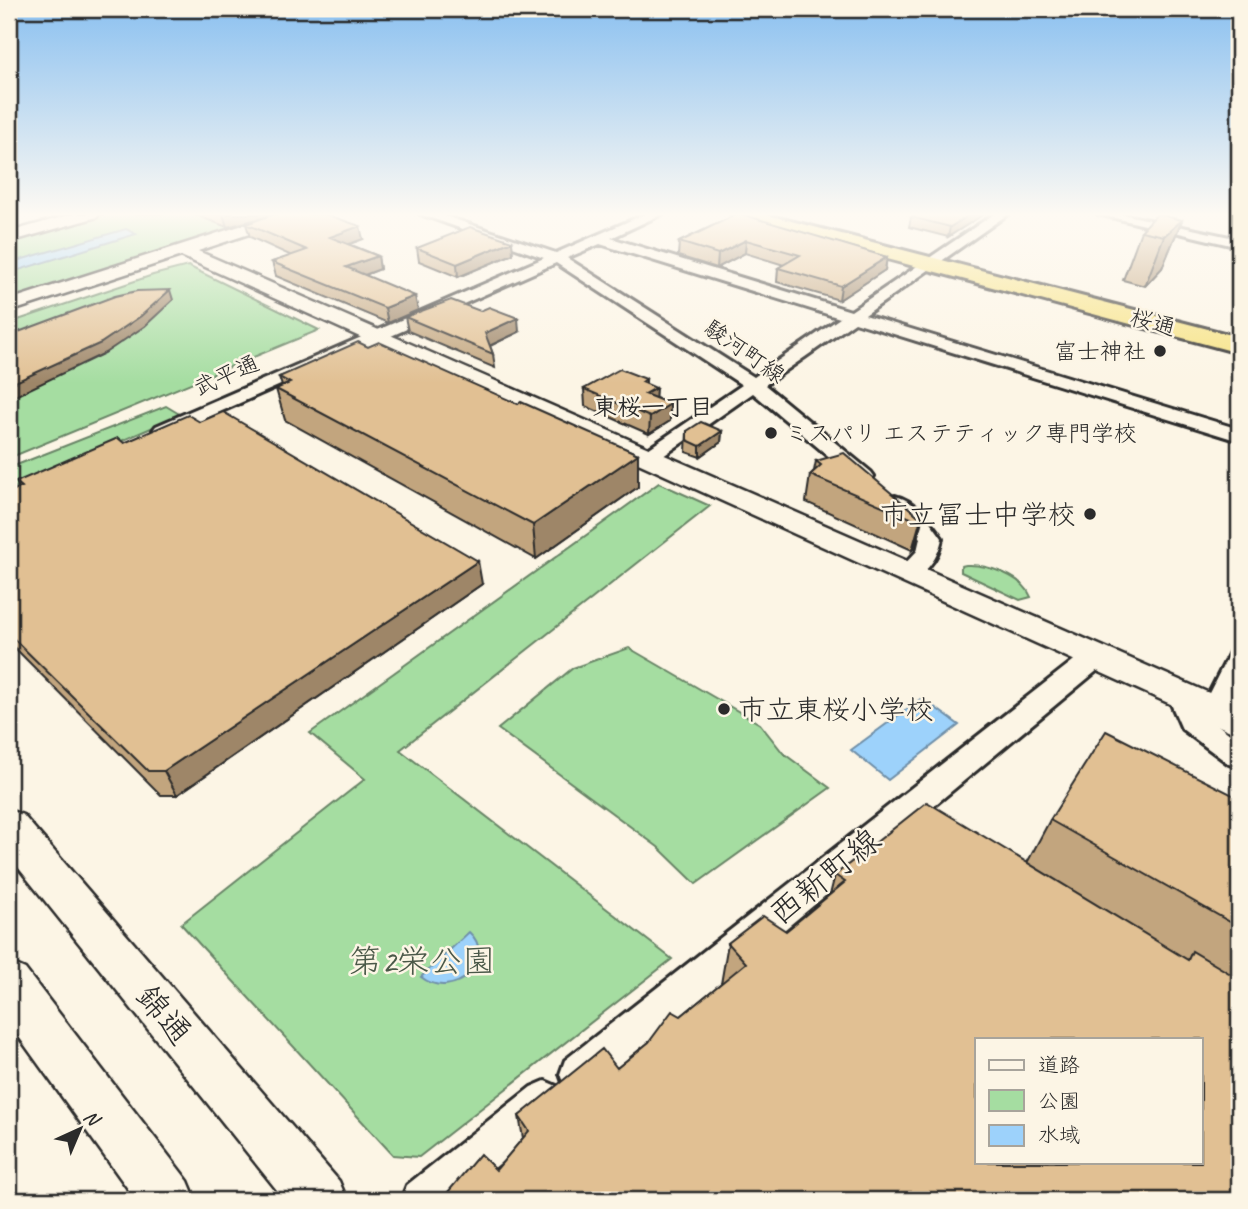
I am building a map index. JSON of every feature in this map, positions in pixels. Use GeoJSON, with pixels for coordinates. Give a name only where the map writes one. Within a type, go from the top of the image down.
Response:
{"type":"FeatureCollection","features":[{"type":"Feature","properties":{"kind":"highway","name":"桜通"},"geometry":{"type":"LineString","coordinates":[[985,270],[1239,345]]}},
{"type":"Feature","properties":{"kind":"highway","name":"桜通"},"geometry":{"type":"LineString","coordinates":[[997,270],[1239,327]]}},
{"type":"Feature","properties":{"kind":"street"},"geometry":{"type":"LineString","coordinates":[[9,306],[119,270]]}},
{"type":"Feature","properties":{"kind":"street"},"geometry":{"type":"LineString","coordinates":[[228,270],[909,572],[1226,716],[1239,660]]}},
{"type":"Feature","properties":{"kind":"street","name":"武平通"},"geometry":{"type":"LineString","coordinates":[[148,436],[526,270]]}},
{"type":"Feature","properties":{"kind":"street","name":"駿河町線"},"geometry":{"type":"LineString","coordinates":[[577,270],[753,384],[919,522],[931,538],[928,553],[909,572]]}},
{"type":"Feature","properties":{"kind":"street"},"geometry":{"type":"LineString","coordinates":[[703,270],[1239,435]]}},
{"type":"Feature","properties":{"kind":"street"},"geometry":{"type":"LineString","coordinates":[[649,457],[919,270]]}},
{"type":"Feature","properties":{"kind":"street","name":"西新町線"},"geometry":{"type":"LineString","coordinates":[[422,1200],[1096,657]]}},
{"type":"Feature","properties":{"kind":"street"},"geometry":{"type":"LineString","coordinates":[[1182,697],[1192,721],[1239,757]]}},
{"type":"Feature","properties":{"kind":"street","name":"錦通"},"geometry":{"type":"LineString","coordinates":[[9,827],[320,1200]]}},
{"type":"Feature","properties":{"kind":"street"},"geometry":{"type":"LineString","coordinates":[[9,985],[169,1200]]}},
{"type":"Feature","properties":{"kind":"green space"},"geometry":{"type":"Polygon","coordinates":[[[9,270],[105,270],[9,301],[9,270]]]}},
{"type":"Feature","properties":{"kind":"green space"},"geometry":{"type":"Polygon","coordinates":[[[171,270],[197,270],[319,330],[9,458],[9,323],[171,270]]]}},
{"type":"Feature","properties":{"kind":"green space"},"geometry":{"type":"Polygon","coordinates":[[[166,406],[181,415],[9,490],[9,468],[166,406]]]}},
{"type":"Feature","properties":{"kind":"green space","name":"第2栄公園"},"geometry":{"type":"Polygon","coordinates":[[[659,483],[710,506],[400,750],[672,959],[419,1157],[393,1155],[181,924],[365,779],[310,733],[659,483]]]}},
{"type":"Feature","properties":{"kind":"green space"},"geometry":{"type":"Polygon","coordinates":[[[961,566],[994,569],[1012,577],[1031,597],[1020,600],[961,572],[961,566]]]}},
{"type":"Feature","properties":{"kind":"green space"},"geometry":{"type":"Polygon","coordinates":[[[629,648],[760,724],[783,753],[830,788],[696,884],[658,847],[498,729],[573,668],[629,648]]]}},
{"type":"Feature","properties":{"kind":"water"},"geometry":{"type":"Polygon","coordinates":[[[922,698],[959,725],[888,780],[851,750],[922,698]]]}},
{"type":"Feature","properties":{"kind":"water"},"geometry":{"type":"Polygon","coordinates":[[[469,932],[477,943],[479,954],[476,965],[469,974],[447,985],[434,984],[421,977],[469,932]]]}},
{"type":"Feature","properties":{"kind":"building"},"geometry":{"type":"Polygon","coordinates":[[[293,270],[354,270],[415,296],[385,308],[293,270]]]}},
{"type":"Feature","properties":{"kind":"building"},"geometry":{"type":"Polygon","coordinates":[[[786,270],[866,270],[841,286],[786,270]]]}},
{"type":"Feature","properties":{"kind":"building"},"geometry":{"type":"Polygon","coordinates":[[[170,290],[141,316],[101,343],[9,385],[9,338],[115,296],[137,291],[170,290]]]}},
{"type":"Feature","properties":{"kind":"building"},"geometry":{"type":"Polygon","coordinates":[[[451,300],[480,311],[489,307],[518,318],[485,333],[493,354],[405,317],[451,300]]]}},
{"type":"Feature","properties":{"kind":"building"},"geometry":{"type":"Polygon","coordinates":[[[358,342],[368,347],[379,342],[638,454],[533,525],[276,389],[290,383],[279,377],[358,342]]]}},
{"type":"Feature","properties":{"kind":"building"},"geometry":{"type":"Polygon","coordinates":[[[620,369],[646,379],[642,382],[656,388],[645,394],[670,404],[650,417],[584,389],[620,369]]]}},
{"type":"Feature","properties":{"kind":"building"},"geometry":{"type":"Polygon","coordinates":[[[223,412],[478,561],[164,771],[148,771],[9,634],[9,492],[22,487],[16,482],[118,438],[124,443],[188,415],[200,422],[223,412]]]}},
{"type":"Feature","properties":{"kind":"building"},"geometry":{"type":"Polygon","coordinates":[[[701,422],[722,431],[700,446],[687,440],[687,431],[701,422]]]}},
{"type":"Feature","properties":{"kind":"building"},"geometry":{"type":"Polygon","coordinates":[[[844,453],[922,519],[920,522],[810,475],[821,465],[816,461],[844,453]]]}},
{"type":"Feature","properties":{"kind":"building"},"geometry":{"type":"Polygon","coordinates":[[[1106,731],[1239,798],[1239,927],[1050,820],[1106,731]]]}},
{"type":"Feature","properties":{"kind":"building"},"geometry":{"type":"Polygon","coordinates":[[[927,802],[1188,960],[1192,951],[1239,979],[1239,1200],[456,1200],[448,1192],[480,1154],[496,1170],[529,1131],[519,1116],[602,1049],[617,1068],[649,1042],[672,1011],[681,1016],[746,963],[728,943],[763,916],[786,931],[845,882],[835,875],[927,802]]]}},
{"type":"Feature","properties":{"kind":"place","name":"富士神社"},"geometry":{"type":"Point","coordinates":[1160,351]}},
{"type":"Feature","properties":{"kind":"place","name":"ミスパリ エステティック専門学校"},"geometry":{"type":"Point","coordinates":[771,433]}},
{"type":"Feature","properties":{"kind":"place","name":"市立冨士中学校"},"geometry":{"type":"Point","coordinates":[1090,514]}},
{"type":"Feature","properties":{"kind":"place","name":"市立東桜小学校"},"geometry":{"type":"Point","coordinates":[724,709]}},
{"type":"Feature","properties":{"kind":"district","name":"東桜一丁目"},"geometry":{"type":"Point","coordinates":[653,407]}}]}
